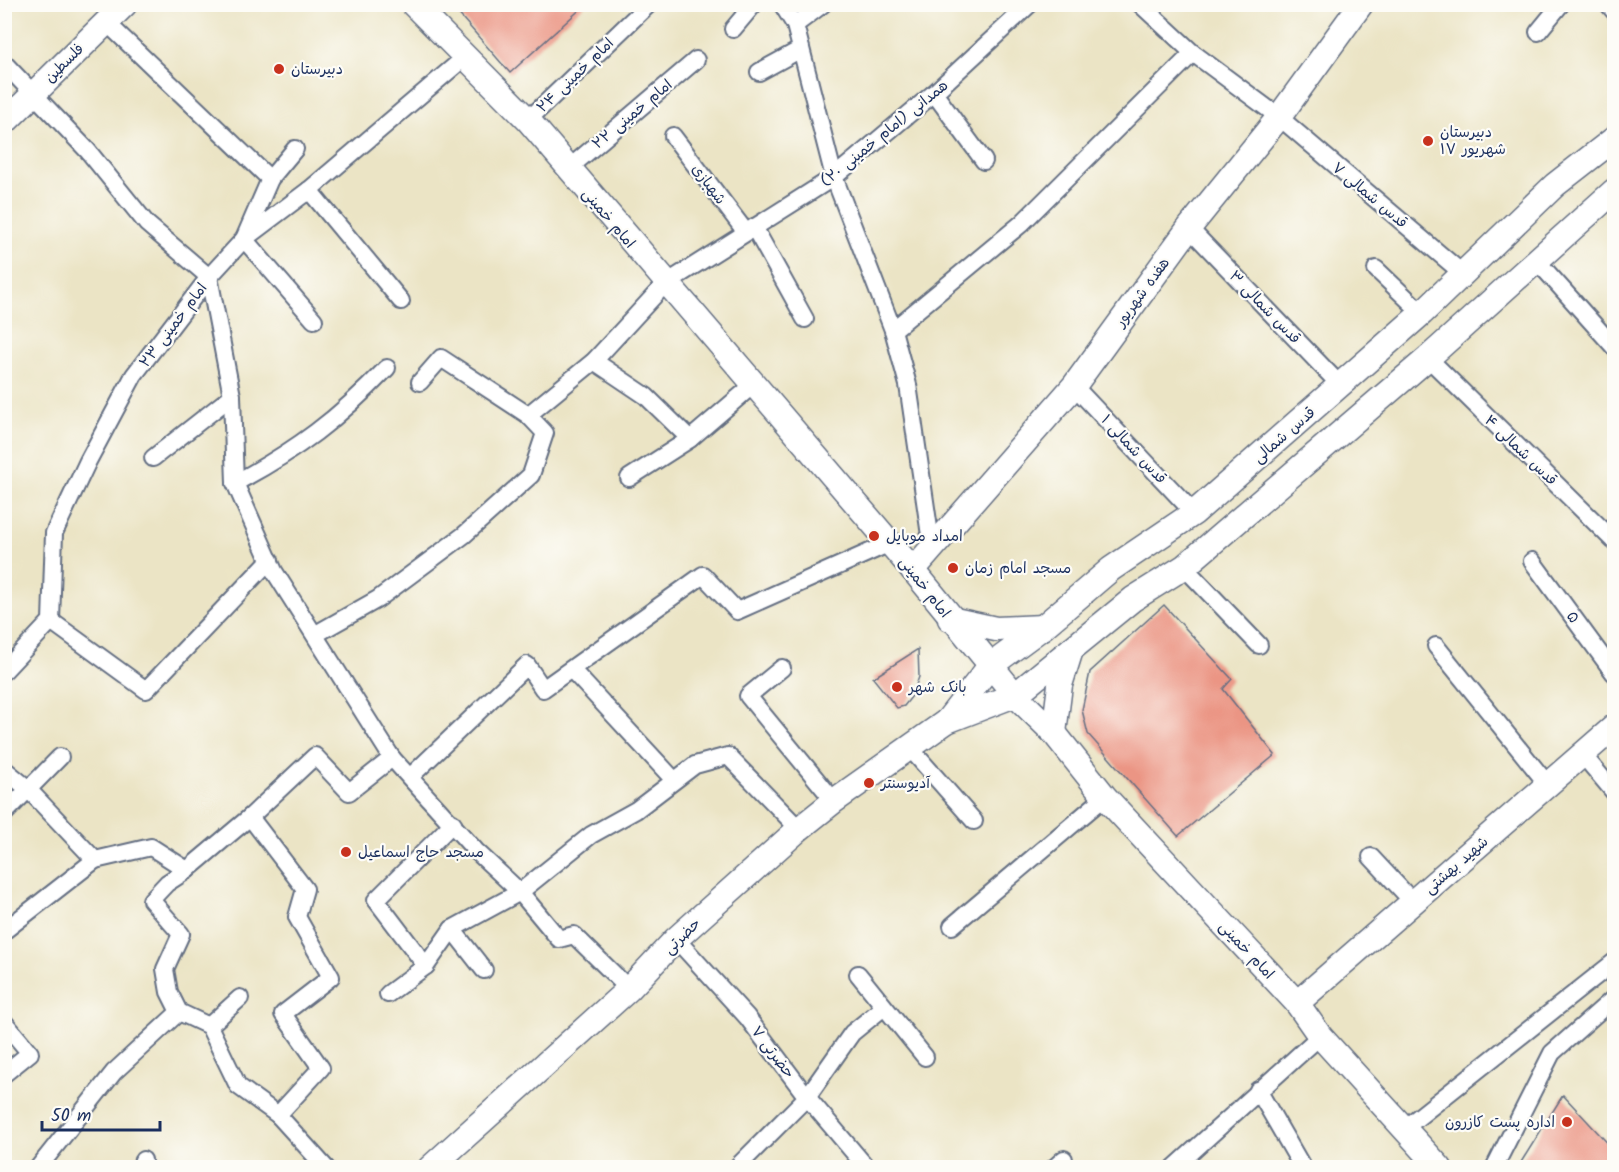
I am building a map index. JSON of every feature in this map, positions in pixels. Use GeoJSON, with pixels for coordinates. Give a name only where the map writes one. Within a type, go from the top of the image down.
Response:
{"type":"FeatureCollection","features":[{"type":"Feature","properties":{"kind":"main road","name":"فلسطین"},"geometry":{"type":"LineString","coordinates":[[4,123],[125,4]]}},
{"type":"Feature","properties":{"kind":"main road","name":"امام خمینی"},"geometry":{"type":"LineString","coordinates":[[413,4],[528,120],[665,284],[913,570],[950,619],[1015,695],[1054,733],[1105,797],[1297,1003],[1320,1036],[1406,1127],[1440,1167]]}},
{"type":"Feature","properties":{"kind":"main road","name":"هفده شهریور"},"geometry":{"type":"LineString","coordinates":[[913,570],[1074,386],[1189,228],[1279,117],[1361,4]]}},
{"type":"Feature","properties":{"kind":"main road","name":"قدس شمالی"},"geometry":{"type":"LineString","coordinates":[[947,721],[990,666],[1043,627],[1111,569],[1194,513],[1422,313],[1555,185],[1614,139]]}},
{"type":"Feature","properties":{"kind":"main road"},"geometry":{"type":"LineString","coordinates":[[947,721],[1015,695],[1133,599],[1184,567],[1538,262],[1614,191]]}},
{"type":"Feature","properties":{"kind":"main road"},"geometry":{"type":"LineString","coordinates":[[950,619],[996,629],[1043,627]]}},
{"type":"Feature","properties":{"kind":"main road"},"geometry":{"type":"LineString","coordinates":[[1054,733],[1060,685],[1071,650]]}},
{"type":"Feature","properties":{"kind":"main road","name":"حضرتی"},"geometry":{"type":"LineString","coordinates":[[430,1167],[629,989],[676,939],[799,829],[834,801],[947,721]]}},
{"type":"Feature","properties":{"kind":"main road","name":"شهید بهشتی"},"geometry":{"type":"LineString","coordinates":[[1297,1003],[1614,727]]}},
{"type":"Feature","properties":{"kind":"street","name":"امام خمینی ۲۴"},"geometry":{"type":"LineString","coordinates":[[528,120],[649,4]]}},
{"type":"Feature","properties":{"kind":"street"},"geometry":{"type":"LineString","coordinates":[[733,28],[754,4]]}},
{"type":"Feature","properties":{"kind":"street"},"geometry":{"type":"LineString","coordinates":[[782,4],[795,25],[834,177],[893,330],[908,385],[932,549]]}},
{"type":"Feature","properties":{"kind":"street"},"geometry":{"type":"LineString","coordinates":[[795,25],[823,4]]}},
{"type":"Feature","properties":{"kind":"street","name":"همدانی (امام خمینی ۲۰)"},"geometry":{"type":"LineString","coordinates":[[528,415],[594,361],[665,284],[834,177],[934,93],[1030,4]]}},
{"type":"Feature","properties":{"kind":"street","name":"۷ قدس شمالی"},"geometry":{"type":"LineString","coordinates":[[1140,4],[1193,53],[1279,117],[1462,273]]}},
{"type":"Feature","properties":{"kind":"street"},"geometry":{"type":"LineString","coordinates":[[1538,32],[1561,4]]}},
{"type":"Feature","properties":{"kind":"street"},"geometry":{"type":"LineString","coordinates":[[1608,4],[1614,11]]}},
{"type":"Feature","properties":{"kind":"street"},"geometry":{"type":"LineString","coordinates":[[106,22],[270,179]]}},
{"type":"Feature","properties":{"kind":"street"},"geometry":{"type":"LineString","coordinates":[[759,72],[801,49]]}},
{"type":"Feature","properties":{"kind":"street"},"geometry":{"type":"LineString","coordinates":[[893,330],[1021,224],[1193,53]]}},
{"type":"Feature","properties":{"kind":"street","name":"امام خمینی ۲۳"},"geometry":{"type":"LineString","coordinates":[[51,621],[54,533],[88,461],[134,375],[209,277],[244,239],[309,190],[464,58]]}},
{"type":"Feature","properties":{"kind":"street","name":"امام خمینی ۲۲"},"geometry":{"type":"LineString","coordinates":[[568,169],[696,60]]}},
{"type":"Feature","properties":{"kind":"street"},"geometry":{"type":"LineString","coordinates":[[4,63],[88,151],[147,224],[209,277],[232,396],[235,483],[270,560],[362,713],[392,758],[476,851],[520,892],[560,939],[574,935],[629,989]]}},
{"type":"Feature","properties":{"kind":"street"},"geometry":{"type":"LineString","coordinates":[[934,93],[984,161]]}},
{"type":"Feature","properties":{"kind":"street","name":"شهبازی"},"geometry":{"type":"LineString","coordinates":[[673,136],[749,229],[805,319]]}},
{"type":"Feature","properties":{"kind":"street"},"geometry":{"type":"LineString","coordinates":[[295,149],[270,179],[244,239],[314,320]]}},
{"type":"Feature","properties":{"kind":"street"},"geometry":{"type":"LineString","coordinates":[[309,190],[401,301]]}},
{"type":"Feature","properties":{"kind":"street","name":"۳ قدس شمالی"},"geometry":{"type":"LineString","coordinates":[[1189,228],[1341,386]]}},
{"type":"Feature","properties":{"kind":"street"},"geometry":{"type":"LineString","coordinates":[[1538,262],[1614,346]]}},
{"type":"Feature","properties":{"kind":"street"},"geometry":{"type":"LineString","coordinates":[[1376,269],[1422,313]]}},
{"type":"Feature","properties":{"kind":"street"},"geometry":{"type":"LineString","coordinates":[[316,634],[378,599],[464,535],[531,475],[544,433],[528,415],[441,358],[420,382]]}},
{"type":"Feature","properties":{"kind":"street","name":"قدس شمالی ۴"},"geometry":{"type":"LineString","coordinates":[[1428,358],[1614,541]]}},
{"type":"Feature","properties":{"kind":"street"},"geometry":{"type":"LineString","coordinates":[[594,361],[646,396],[690,439]]}},
{"type":"Feature","properties":{"kind":"street"},"geometry":{"type":"LineString","coordinates":[[235,483],[273,463],[323,429],[387,368]]}},
{"type":"Feature","properties":{"kind":"street"},"geometry":{"type":"LineString","coordinates":[[629,477],[690,439],[753,385]]}},
{"type":"Feature","properties":{"kind":"street","name":"قدس شمالی ۱"},"geometry":{"type":"LineString","coordinates":[[1074,386],[1194,513]]}},
{"type":"Feature","properties":{"kind":"street"},"geometry":{"type":"LineString","coordinates":[[153,458],[232,396]]}},
{"type":"Feature","properties":{"kind":"street"},"geometry":{"type":"LineString","coordinates":[[410,777],[527,665],[543,689],[703,575],[737,610],[890,543]]}},
{"type":"Feature","properties":{"kind":"street"},"geometry":{"type":"LineString","coordinates":[[4,671],[51,621],[146,690],[270,560]]}},
{"type":"Feature","properties":{"kind":"street","name":"۵"},"geometry":{"type":"LineString","coordinates":[[1532,561],[1614,673]]}},
{"type":"Feature","properties":{"kind":"street"},"geometry":{"type":"LineString","coordinates":[[1184,567],[1259,645]]}},
{"type":"Feature","properties":{"kind":"street"},"geometry":{"type":"LineString","coordinates":[[1436,646],[1548,785]]}},
{"type":"Feature","properties":{"kind":"street"},"geometry":{"type":"LineString","coordinates":[[782,668],[748,696],[834,801]]}},
{"type":"Feature","properties":{"kind":"street"},"geometry":{"type":"LineString","coordinates":[[572,670],[674,780]]}},
{"type":"Feature","properties":{"kind":"street"},"geometry":{"type":"LineString","coordinates":[[909,747],[974,821]]}},
{"type":"Feature","properties":{"kind":"street"},"geometry":{"type":"LineString","coordinates":[[1583,754],[1614,792]]}},
{"type":"Feature","properties":{"kind":"street"},"geometry":{"type":"LineString","coordinates":[[326,1167],[278,1115],[238,1086],[209,1026],[179,1012],[169,992],[165,969],[181,934],[151,900],[167,883],[187,870],[250,817],[315,756],[349,792],[392,758]]}},
{"type":"Feature","properties":{"kind":"street"},"geometry":{"type":"LineString","coordinates":[[388,994],[426,966],[452,929],[520,892],[591,835],[636,810],[695,765],[728,756],[799,829]]}},
{"type":"Feature","properties":{"kind":"street"},"geometry":{"type":"LineString","coordinates":[[4,814],[27,788],[60,758]]}},
{"type":"Feature","properties":{"kind":"street"},"geometry":{"type":"LineString","coordinates":[[4,770],[27,788],[95,860]]}},
{"type":"Feature","properties":{"kind":"street"},"geometry":{"type":"LineString","coordinates":[[952,926],[1105,797]]}},
{"type":"Feature","properties":{"kind":"street"},"geometry":{"type":"LineString","coordinates":[[250,817],[305,889],[297,916],[331,977],[283,1014],[321,1068],[278,1115]]}},
{"type":"Feature","properties":{"kind":"street"},"geometry":{"type":"LineString","coordinates":[[426,966],[376,900],[453,823]]}},
{"type":"Feature","properties":{"kind":"street"},"geometry":{"type":"LineString","coordinates":[[4,931],[95,860],[151,847],[187,870]]}},
{"type":"Feature","properties":{"kind":"street"},"geometry":{"type":"LineString","coordinates":[[1371,857],[1413,902]]}},
{"type":"Feature","properties":{"kind":"street"},"geometry":{"type":"LineString","coordinates":[[452,929],[484,970]]}},
{"type":"Feature","properties":{"kind":"street","name":"حضرتی ۷"},"geometry":{"type":"LineString","coordinates":[[676,939],[747,1017],[807,1097],[867,1167]]}},
{"type":"Feature","properties":{"kind":"street"},"geometry":{"type":"LineString","coordinates":[[1406,1127],[1614,962]]}},
{"type":"Feature","properties":{"kind":"street"},"geometry":{"type":"LineString","coordinates":[[858,974],[925,1057]]}},
{"type":"Feature","properties":{"kind":"street"},"geometry":{"type":"LineString","coordinates":[[209,1026],[240,998]]}},
{"type":"Feature","properties":{"kind":"street"},"geometry":{"type":"LineString","coordinates":[[1494,1167],[1552,1053],[1614,998]]}},
{"type":"Feature","properties":{"kind":"street"},"geometry":{"type":"LineString","coordinates":[[736,1167],[807,1097],[852,1033],[884,1007]]}},
{"type":"Feature","properties":{"kind":"street"},"geometry":{"type":"LineString","coordinates":[[38,1167],[114,1072],[179,1012]]}},
{"type":"Feature","properties":{"kind":"street"},"geometry":{"type":"LineString","coordinates":[[4,1022],[30,1053],[4,1074]]}},
{"type":"Feature","properties":{"kind":"street"},"geometry":{"type":"LineString","coordinates":[[1174,1167],[1320,1036]]}},
{"type":"Feature","properties":{"kind":"street"},"geometry":{"type":"LineString","coordinates":[[1258,1090],[1303,1167]]}},
{"type":"Feature","properties":{"kind":"building"},"geometry":{"type":"Polygon","coordinates":[[[450,4],[586,4],[510,73],[450,4]]]}},
{"type":"Feature","properties":{"kind":"building"},"geometry":{"type":"Polygon","coordinates":[[[1164,605],[1232,679],[1223,689],[1275,755],[1178,836],[1088,734],[1082,710],[1090,672],[1164,605]]]}},
{"type":"Feature","properties":{"kind":"building","name":"بانک شهر"},"geometry":{"type":"Polygon","coordinates":[[[918,649],[919,677],[912,696],[904,706],[897,708],[873,678],[918,649]]]}},
{"type":"Feature","properties":{"kind":"building","name":"اداره پست کازرون"},"geometry":{"type":"Polygon","coordinates":[[[1563,1095],[1614,1150],[1614,1167],[1518,1167],[1563,1095]]]}},
{"type":"Feature","properties":{"kind":"place","name":"دبیرستان"},"geometry":{"type":"Point","coordinates":[279,69]}},
{"type":"Feature","properties":{"kind":"place","name":"دبیرستان ۱۷ شهریور"},"geometry":{"type":"Point","coordinates":[1428,141]}},
{"type":"Feature","properties":{"kind":"place","name":"امداد موبایل"},"geometry":{"type":"Point","coordinates":[874,536]}},
{"type":"Feature","properties":{"kind":"place","name":"مسجد امام زمان"},"geometry":{"type":"Point","coordinates":[953,568]}},
{"type":"Feature","properties":{"kind":"place","name":"بانک شهر"},"geometry":{"type":"Point","coordinates":[897,687]}},
{"type":"Feature","properties":{"kind":"place","name":"آدیوسنتر"},"geometry":{"type":"Point","coordinates":[869,783]}},
{"type":"Feature","properties":{"kind":"place","name":"مسجد حاج اسماعیل"},"geometry":{"type":"Point","coordinates":[346,852]}},
{"type":"Feature","properties":{"kind":"place","name":"اداره پست کازرون"},"geometry":{"type":"Point","coordinates":[1567,1122]}}]}
